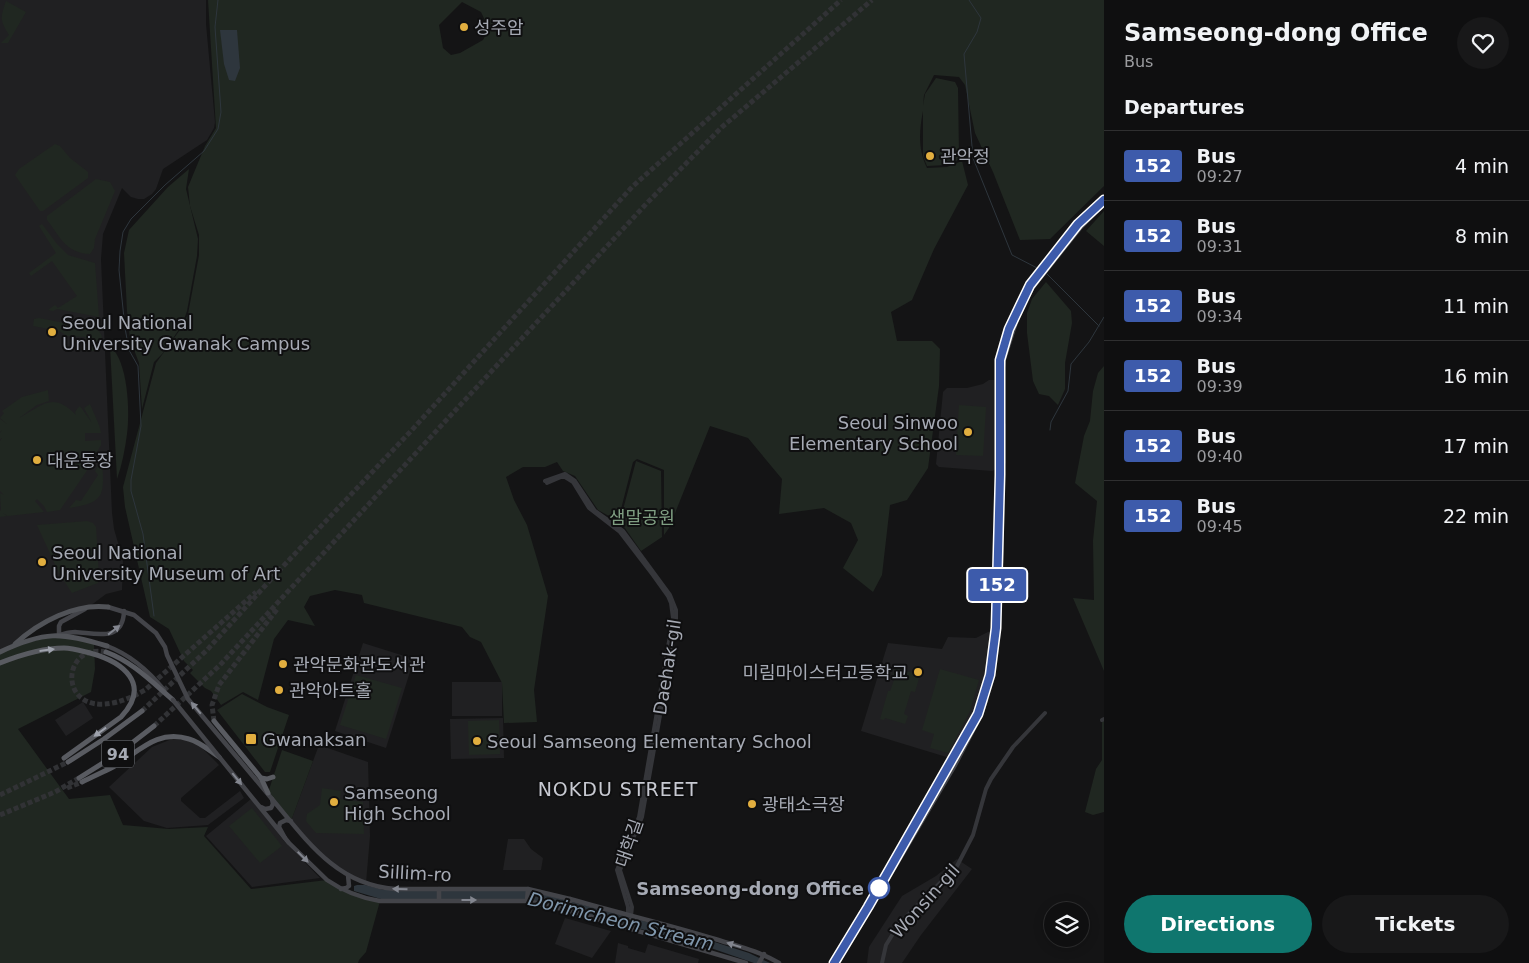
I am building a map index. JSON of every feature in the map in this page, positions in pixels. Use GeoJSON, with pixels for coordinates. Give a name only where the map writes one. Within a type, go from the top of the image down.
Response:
{"type":"FeatureCollection","features":[{"type":"Feature","properties":{"kind":"highway","name":"94"},"geometry":{"type":"LineString","coordinates":[[0,663],[37,651],[64,648],[99,656],[114,662],[128,673],[133,681],[134,689],[133,700],[128,710],[66,760],[111,734],[142,711]]}},
{"type":"Feature","properties":{"kind":"highway"},"geometry":{"type":"LineString","coordinates":[[106,652],[139,670],[173,700]]}},
{"type":"Feature","properties":{"kind":"highway"},"geometry":{"type":"LineString","coordinates":[[214,721],[262,778],[268,793]]}},
{"type":"Feature","properties":{"kind":"highway","name":"94"},"geometry":{"type":"LineString","coordinates":[[154,726],[80,780],[114,766],[142,747],[160,738],[170,736],[191,740],[221,759]]}},
{"type":"Feature","properties":{"kind":"highway"},"geometry":{"type":"LineString","coordinates":[[262,778],[273,777]]}},
{"type":"Feature","properties":{"kind":"main road"},"geometry":{"type":"LineString","coordinates":[[834,963],[920,826],[982,716],[993,668],[998,627],[1002,542],[1004,359],[1020,310],[1033,287],[1080,228],[1104,202]]}},
{"type":"Feature","properties":{"kind":"main road"},"geometry":{"type":"LineString","coordinates":[[834,963],[953,760],[981,705],[991,667],[996,628],[1000,475],[1000,360],[1009,329],[1030,285],[1078,224],[1104,202]]}},
{"type":"Feature","properties":{"kind":"main road"},"geometry":{"type":"LineString","coordinates":[[13,646],[25,635],[67,612],[90,606],[108,607]]}},
{"type":"Feature","properties":{"kind":"main road"},"geometry":{"type":"LineString","coordinates":[[59,635],[61,622],[90,606]]}},
{"type":"Feature","properties":{"kind":"main road","name":"Sillim-ro"},"geometry":{"type":"LineString","coordinates":[[108,607],[124,611],[139,619],[156,633],[165,647],[167,656],[188,699],[322,857],[348,875],[366,884],[385,888],[528,889],[677,927],[764,954],[779,963]]}},
{"type":"Feature","properties":{"kind":"main road"},"geometry":{"type":"LineString","coordinates":[[0,652],[37,638],[72,632],[99,636],[109,634],[120,626],[124,618],[124,611]]}},
{"type":"Feature","properties":{"kind":"main road"},"geometry":{"type":"LineString","coordinates":[[59,635],[107,646]]}},
{"type":"Feature","properties":{"kind":"main road","name":"Sillim-ro"},"geometry":{"type":"LineString","coordinates":[[107,646],[140,664],[153,677],[285,838],[327,880],[340,888],[358,896],[380,901],[527,900],[628,927],[746,963]]}},
{"type":"Feature","properties":{"kind":"main road"},"geometry":{"type":"LineString","coordinates":[[260,806],[265,809],[271,808],[273,804],[272,799]]}},
{"type":"Feature","properties":{"kind":"main road"},"geometry":{"type":"LineString","coordinates":[[285,838],[279,827],[280,824],[286,820],[291,821]]}},
{"type":"Feature","properties":{"kind":"main road"},"geometry":{"type":"LineString","coordinates":[[340,888],[349,886],[348,875]]}},
{"type":"Feature","properties":{"kind":"main road"},"geometry":{"type":"LineString","coordinates":[[439,889],[440,900]]}},
{"type":"Feature","properties":{"kind":"main road"},"geometry":{"type":"LineString","coordinates":[[527,900],[528,889]]}},
{"type":"Feature","properties":{"kind":"main road"},"geometry":{"type":"LineString","coordinates":[[567,910],[570,900]]}},
{"type":"Feature","properties":{"kind":"main road"},"geometry":{"type":"LineString","coordinates":[[628,927],[629,916]]}},
{"type":"Feature","properties":{"kind":"main road"},"geometry":{"type":"LineString","coordinates":[[673,941],[677,927]]}},
{"type":"Feature","properties":{"kind":"main road"},"geometry":{"type":"LineString","coordinates":[[760,963],[764,954]]}},
{"type":"Feature","properties":{"kind":"street","name":"Daehak-gil"},"geometry":{"type":"LineString","coordinates":[[546,482],[565,474],[575,480],[593,508],[602,517],[623,531],[670,595],[676,610],[672,648],[642,817],[620,870],[632,907],[629,916]]}},
{"type":"Feature","properties":{"kind":"street","name":"대학길"},"geometry":{"type":"LineString","coordinates":[[546,482],[561,477],[565,477],[573,482],[589,508],[620,532],[671,602],[672,625],[639,816],[617,870],[629,916]]}},
{"type":"Feature","properties":{"kind":"street","name":"Wonsin-gil"},"geometry":{"type":"LineString","coordinates":[[882,963],[886,945],[899,924],[957,866],[973,835],[986,789],[991,779],[1013,747],[1045,713]]}},
{"type":"Feature","properties":{"kind":"shaded area","name":"Seoul National University Gwanak Campus"},"geometry":{"type":"Polygon","coordinates":[[[0,0],[206,0],[206,24],[215,122],[214,128],[207,140],[163,169],[156,189],[152,194],[144,199],[138,199],[131,197],[122,188],[103,234],[101,259],[112,513],[114,529],[123,560],[122,590],[106,594],[90,606],[51,620],[13,646],[0,652],[0,0]]]}},
{"type":"Feature","properties":{"kind":"shaded area","name":"Seoul Sinwoo Elementary School"},"geometry":{"type":"Polygon","coordinates":[[[989,380],[995,380],[996,383],[997,469],[992,471],[939,467],[936,464],[943,392],[947,388],[967,388],[983,384],[989,380]]]}},
{"type":"Feature","properties":{"kind":"shaded area"},"geometry":{"type":"Polygon","coordinates":[[[996,628],[991,667],[978,714],[953,759],[861,731],[888,643],[942,649],[948,637],[976,638],[996,628]]]}},
{"type":"Feature","properties":{"kind":"shaded area"},"geometry":{"type":"Polygon","coordinates":[[[363,643],[414,659],[386,748],[335,731],[363,643]]]}},
{"type":"Feature","properties":{"kind":"shaded area"},"geometry":{"type":"Polygon","coordinates":[[[452,682],[502,682],[502,716],[452,716],[452,682]]]}},
{"type":"Feature","properties":{"kind":"shaded area"},"geometry":{"type":"Polygon","coordinates":[[[83,702],[93,718],[66,736],[55,720],[83,702]]]}},
{"type":"Feature","properties":{"kind":"shaded area","name":"Seoul Samseong Elementary School"},"geometry":{"type":"Polygon","coordinates":[[[503,718],[504,758],[451,759],[450,719],[503,718]]]}},
{"type":"Feature","properties":{"kind":"shaded area"},"geometry":{"type":"Polygon","coordinates":[[[172,739],[187,740],[194,743],[202,748],[219,765],[181,798],[181,801],[200,818],[205,818],[240,791],[244,798],[208,825],[167,828],[144,821],[109,787],[152,747],[172,739]]]}},
{"type":"Feature","properties":{"kind":"shaded area","name":"Samseong High School"},"geometry":{"type":"Polygon","coordinates":[[[319,745],[368,762],[370,836],[366,883],[333,866],[291,821],[319,745]]]}},
{"type":"Feature","properties":{"kind":"shaded area"},"geometry":{"type":"Polygon","coordinates":[[[251,799],[286,843],[320,878],[252,887],[206,836],[251,799]]]}},
{"type":"Feature","properties":{"kind":"shaded area"},"geometry":{"type":"Polygon","coordinates":[[[508,839],[524,839],[531,849],[543,858],[541,870],[503,870],[508,839]]]}},
{"type":"Feature","properties":{"kind":"shaded area"},"geometry":{"type":"Polygon","coordinates":[[[957,859],[972,869],[902,963],[867,963],[869,947],[902,896],[936,876],[957,859]]]}},
{"type":"Feature","properties":{"kind":"shaded area"},"geometry":{"type":"Polygon","coordinates":[[[565,918],[611,931],[592,958],[555,944],[565,918]]]}},
{"type":"Feature","properties":{"kind":"shaded area"},"geometry":{"type":"Polygon","coordinates":[[[618,943],[645,953],[648,944],[699,959],[698,963],[615,963],[618,943]]]}},
{"type":"Feature","properties":{"kind":"green space"},"geometry":{"type":"Polygon","coordinates":[[[208,0],[1104,0],[1104,186],[1050,239],[1020,240],[975,133],[965,85],[959,77],[934,75],[924,95],[923,106],[925,94],[936,78],[955,82],[958,88],[958,160],[947,165],[927,166],[923,156],[923,111],[920,133],[921,147],[924,161],[927,168],[947,167],[962,161],[968,185],[934,249],[912,300],[891,312],[897,341],[932,341],[940,349],[939,386],[928,468],[907,500],[890,505],[882,575],[873,592],[843,568],[858,540],[851,523],[824,508],[779,514],[782,479],[748,438],[710,426],[669,528],[664,535],[664,470],[637,459],[633,462],[618,521],[598,510],[575,476],[563,471],[557,462],[545,467],[523,467],[506,477],[514,500],[527,525],[548,596],[534,690],[537,722],[504,723],[502,683],[481,642],[470,637],[462,627],[364,603],[362,595],[335,590],[310,596],[304,607],[315,626],[288,620],[274,639],[258,700],[243,692],[221,705],[211,691],[205,688],[190,673],[193,670],[184,661],[169,629],[150,617],[125,507],[123,487],[156,363],[182,327],[188,314],[199,255],[199,235],[190,206],[188,187],[205,146],[216,128],[208,0]],[[462,2],[439,25],[443,48],[451,55],[460,53],[483,40],[489,29],[481,12],[462,2]]]}},
{"type":"Feature","properties":{"kind":"green space"},"geometry":{"type":"Polygon","coordinates":[[[6,1],[26,12],[8,43],[1,43],[9,35],[2,19],[6,1]]]}},
{"type":"Feature","properties":{"kind":"green space"},"geometry":{"type":"Polygon","coordinates":[[[55,144],[60,146],[70,158],[88,172],[88,178],[43,211],[40,211],[15,175],[19,169],[55,144]]]}},
{"type":"Feature","properties":{"kind":"green space"},"geometry":{"type":"Polygon","coordinates":[[[189,169],[186,189],[198,239],[197,256],[187,311],[182,325],[163,353],[154,362],[142,409],[139,363],[130,339],[124,253],[129,230],[168,187],[189,169]]]}},
{"type":"Feature","properties":{"kind":"green space"},"geometry":{"type":"Polygon","coordinates":[[[96,179],[110,182],[115,191],[95,239],[94,248],[90,254],[82,253],[70,248],[60,238],[47,220],[47,216],[96,179]]]}},
{"type":"Feature","properties":{"kind":"green space"},"geometry":{"type":"Polygon","coordinates":[[[1104,211],[1104,246],[1086,231],[1104,211]]]}},
{"type":"Feature","properties":{"kind":"green space"},"geometry":{"type":"Polygon","coordinates":[[[42,224],[68,255],[95,263],[99,317],[57,309],[53,311],[48,310],[55,305],[58,308],[77,296],[52,261],[31,276],[29,273],[56,253],[39,226],[42,224]]]}},
{"type":"Feature","properties":{"kind":"green space"},"geometry":{"type":"Polygon","coordinates":[[[1046,282],[1071,311],[1072,323],[1065,363],[1065,389],[1058,405],[1049,396],[1039,394],[1033,381],[1027,333],[1027,313],[1032,299],[1046,282]]]}},
{"type":"Feature","properties":{"kind":"green space"},"geometry":{"type":"Polygon","coordinates":[[[39,318],[85,327],[86,324],[101,334],[99,346],[96,351],[91,351],[85,337],[67,336],[59,331],[33,326],[34,319],[39,318]]]}},
{"type":"Feature","properties":{"kind":"green space"},"geometry":{"type":"Polygon","coordinates":[[[110,346],[121,363],[128,400],[127,434],[117,479],[110,346]]]}},
{"type":"Feature","properties":{"kind":"green space"},"geometry":{"type":"Polygon","coordinates":[[[1104,366],[1104,671],[1073,598],[1094,600],[1093,541],[1097,501],[1075,483],[1084,436],[1090,421],[1093,391],[1098,373],[1104,366]]]}},
{"type":"Feature","properties":{"kind":"green space","name":"대운동장"},"geometry":{"type":"Polygon","coordinates":[[[48,390],[49,401],[37,405],[19,418],[40,406],[53,402],[60,403],[76,415],[75,412],[80,406],[92,423],[84,408],[90,404],[101,433],[85,433],[85,441],[101,440],[101,445],[86,472],[60,510],[47,512],[37,499],[35,501],[44,512],[8,516],[3,513],[7,516],[0,517],[0,493],[4,495],[0,491],[0,441],[2,438],[0,439],[0,433],[2,430],[0,432],[0,419],[7,424],[0,418],[4,413],[2,411],[22,397],[48,390]]]}},
{"type":"Feature","properties":{"kind":"green space"},"geometry":{"type":"Polygon","coordinates":[[[959,405],[986,407],[983,456],[956,455],[959,405]]]}},
{"type":"Feature","properties":{"kind":"green space"},"geometry":{"type":"Polygon","coordinates":[[[102,459],[102,488],[97,499],[81,506],[69,508],[76,500],[81,501],[98,475],[95,471],[102,459]]]}},
{"type":"Feature","properties":{"kind":"green space","name":"샘말공원"},"geometry":{"type":"Polygon","coordinates":[[[636,461],[661,471],[662,537],[641,551],[620,521],[636,461]]]}},
{"type":"Feature","properties":{"kind":"green space"},"geometry":{"type":"Polygon","coordinates":[[[87,521],[93,523],[96,527],[98,583],[72,593],[59,573],[37,525],[87,521]]]}},
{"type":"Feature","properties":{"kind":"green space"},"geometry":{"type":"Polygon","coordinates":[[[49,636],[94,642],[95,669],[91,692],[18,729],[69,799],[110,795],[123,825],[169,829],[208,827],[204,836],[251,889],[327,880],[334,885],[380,901],[366,952],[358,963],[0,963],[0,652],[49,636]]]}},
{"type":"Feature","properties":{"kind":"green space"},"geometry":{"type":"Polygon","coordinates":[[[899,666],[900,669],[920,675],[915,692],[911,691],[904,714],[908,716],[905,724],[885,718],[884,720],[880,719],[888,691],[890,691],[894,680],[892,679],[895,667],[898,668],[899,666]]]}},
{"type":"Feature","properties":{"kind":"green space"},"geometry":{"type":"Polygon","coordinates":[[[940,669],[979,680],[970,711],[948,753],[930,748],[934,734],[922,730],[940,669]]]}},
{"type":"Feature","properties":{"kind":"green space"},"geometry":{"type":"Polygon","coordinates":[[[356,675],[402,688],[386,739],[340,725],[356,675]]]}},
{"type":"Feature","properties":{"kind":"green space"},"geometry":{"type":"Polygon","coordinates":[[[242,694],[267,707],[289,715],[270,772],[265,772],[217,710],[242,694]]]}},
{"type":"Feature","properties":{"kind":"green space"},"geometry":{"type":"Polygon","coordinates":[[[1104,719],[1104,812],[1093,815],[1085,812],[1096,769],[1102,760],[1102,720],[1104,719]]]}},
{"type":"Feature","properties":{"kind":"green space"},"geometry":{"type":"Polygon","coordinates":[[[499,720],[500,754],[469,755],[468,721],[499,720]]]}},
{"type":"Feature","properties":{"kind":"green space"},"geometry":{"type":"Polygon","coordinates":[[[282,750],[313,761],[291,821],[268,793],[282,750]]]}},
{"type":"Feature","properties":{"kind":"green space"},"geometry":{"type":"Polygon","coordinates":[[[322,788],[341,791],[340,799],[363,802],[364,834],[316,833],[306,821],[307,814],[320,805],[322,788]]]}},
{"type":"Feature","properties":{"kind":"green space"},"geometry":{"type":"Polygon","coordinates":[[[252,808],[282,846],[260,863],[229,826],[252,808]]]}},
{"type":"Feature","properties":{"kind":"water"},"geometry":{"type":"Polygon","coordinates":[[[220,30],[237,30],[240,68],[235,81],[229,80],[224,64],[220,30]]]}},
{"type":"Feature","properties":{"kind":"water","name":"Dorimcheon Stream"},"geometry":{"type":"Polygon","coordinates":[[[354,886],[384,890],[528,890],[677,930],[749,953],[770,963],[754,963],[705,946],[535,901],[520,899],[381,899],[354,891],[354,886]]]}},
{"type":"Feature","properties":{"kind":"waterway","name":"Dorimcheon Stream"},"geometry":{"type":"LineString","coordinates":[[154,616],[143,534],[131,491],[131,480],[141,426],[138,366],[129,350],[125,328],[119,270],[120,251],[123,232],[131,219],[165,185],[204,151],[218,129],[221,112],[215,27],[218,0]]}},
{"type":"Feature","properties":{"kind":"waterway"},"geometry":{"type":"LineString","coordinates":[[969,0],[981,18],[977,32],[964,54],[973,158],[1012,255],[1039,269]]}},
{"type":"Feature","properties":{"kind":"waterway"},"geometry":{"type":"LineString","coordinates":[[1047,274],[1099,326]]}},
{"type":"Feature","properties":{"kind":"waterway"},"geometry":{"type":"LineString","coordinates":[[1050,430],[1051,422],[1068,391],[1071,364],[1089,342],[1104,317]]}},
{"type":"Feature","properties":{"kind":"tunnel"},"geometry":{"type":"LineString","coordinates":[[142,711],[207,650],[411,431],[632,187],[841,0]]}},
{"type":"Feature","properties":{"kind":"tunnel"},"geometry":{"type":"LineString","coordinates":[[154,726],[220,665],[647,203],[722,127],[872,0]]}},
{"type":"Feature","properties":{"kind":"tunnel"},"geometry":{"type":"LineString","coordinates":[[106,652],[89,653],[78,660],[72,672],[73,686],[80,697],[94,704],[116,702],[145,690],[256,592]]}},
{"type":"Feature","properties":{"kind":"tunnel"},"geometry":{"type":"LineString","coordinates":[[214,721],[212,705],[219,685],[278,608]]}},
{"type":"Feature","properties":{"kind":"tunnel"},"geometry":{"type":"LineString","coordinates":[[0,795],[68,762]]}},
{"type":"Feature","properties":{"kind":"tunnel"},"geometry":{"type":"LineString","coordinates":[[0,815],[55,792],[79,778]]}},
{"type":"Feature","properties":{"kind":"tunnel"},"geometry":{"type":"LineString","coordinates":[[67,788],[82,782]]}},
{"type":"Feature","properties":{"kind":"bus line","name":"152"},"geometry":{"type":"LineString","coordinates":[[834,963],[978,714],[990,675],[996,628],[1000,475],[1000,360],[1018,306],[1030,285],[1078,224],[1104,200]]}},
{"type":"Feature","properties":{"kind":"place","name":"성주암"},"geometry":{"type":"Point","coordinates":[464,27]}},
{"type":"Feature","properties":{"kind":"place","name":"관악정"},"geometry":{"type":"Point","coordinates":[930,156]}},
{"type":"Feature","properties":{"kind":"place","name":"Seoul National University Gwanak Campus"},"geometry":{"type":"Point","coordinates":[52,332]}},
{"type":"Feature","properties":{"kind":"place","name":"Seoul Sinwoo Elementary School"},"geometry":{"type":"Point","coordinates":[968,432]}},
{"type":"Feature","properties":{"kind":"place","name":"대운동장"},"geometry":{"type":"Point","coordinates":[37,460]}},
{"type":"Feature","properties":{"kind":"place","name":"Seoul National University Museum of Art"},"geometry":{"type":"Point","coordinates":[42,562]}},
{"type":"Feature","properties":{"kind":"place","name":"관악문화관도서관"},"geometry":{"type":"Point","coordinates":[283,664]}},
{"type":"Feature","properties":{"kind":"place","name":"미림마이스터고등학교"},"geometry":{"type":"Point","coordinates":[918,672]}},
{"type":"Feature","properties":{"kind":"place","name":"관악아트홀"},"geometry":{"type":"Point","coordinates":[279,690]}},
{"type":"Feature","properties":{"kind":"place","name":"Gwanaksan"},"geometry":{"type":"Point","coordinates":[251,739]}},
{"type":"Feature","properties":{"kind":"place","name":"Seoul Samseong Elementary School"},"geometry":{"type":"Point","coordinates":[477,741]}},
{"type":"Feature","properties":{"kind":"place","name":"Samseong High School"},"geometry":{"type":"Point","coordinates":[334,802]}},
{"type":"Feature","properties":{"kind":"place","name":"광태소극장"},"geometry":{"type":"Point","coordinates":[752,804]}},
{"type":"Feature","properties":{"kind":"place","name":"Samseong-dong Office"},"geometry":{"type":"Point","coordinates":[879,888]}},
{"type":"Feature","properties":{"kind":"district","name":"NOKDU STREET"},"geometry":{"type":"Point","coordinates":[618,789]}}]}
